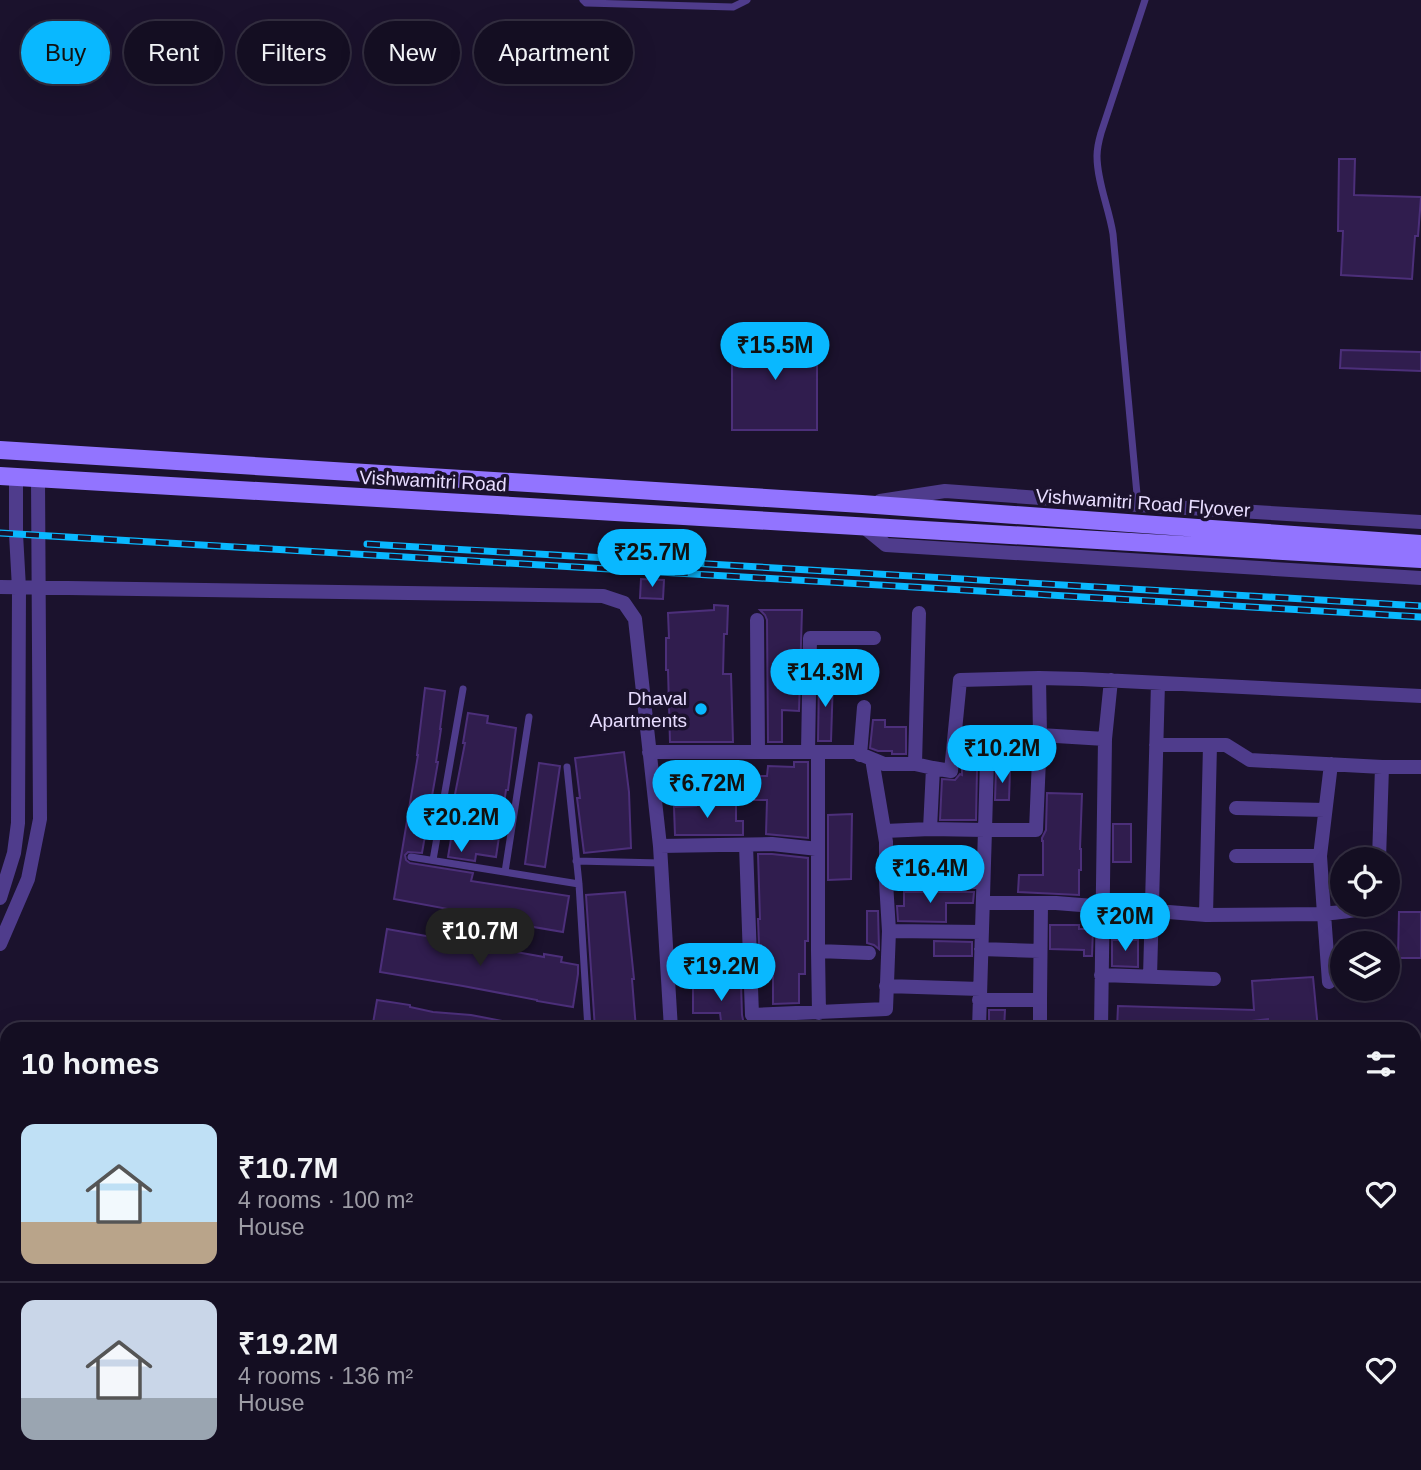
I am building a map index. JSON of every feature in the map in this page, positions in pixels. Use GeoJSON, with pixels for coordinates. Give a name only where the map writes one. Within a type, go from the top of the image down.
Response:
{"type":"FeatureCollection","features":[{"type":"Feature","properties":{"kind":"main road","name":"Vishwamitri Road"},"geometry":{"type":"LineString","coordinates":[[0,450],[862,504]]}},
{"type":"Feature","properties":{"kind":"main road","name":"Vishwamitri Road"},"geometry":{"type":"LineString","coordinates":[[8,476],[864,527]]}},
{"type":"Feature","properties":{"kind":"main road","name":"Vishwamitri Road Flyover"},"geometry":{"type":"LineString","coordinates":[[862,504],[1421,544]]}},
{"type":"Feature","properties":{"kind":"main road","name":"Vishwamitri Road Flyover"},"geometry":{"type":"LineString","coordinates":[[864,527],[1421,559]]}},
{"type":"Feature","properties":{"kind":"street"},"geometry":{"type":"LineString","coordinates":[[0,898],[14,853],[18,823],[19,588],[16,534],[8,476]]}},
{"type":"Feature","properties":{"kind":"street"},"geometry":{"type":"LineString","coordinates":[[0,944],[28,879],[40,818],[38,478]]}},
{"type":"Feature","properties":{"kind":"street"},"geometry":{"type":"LineString","coordinates":[[862,504],[945,491],[1421,522]]}},
{"type":"Feature","properties":{"kind":"street"},"geometry":{"type":"LineString","coordinates":[[864,527],[886,545],[1421,578]]}},
{"type":"Feature","properties":{"kind":"street"},"geometry":{"type":"LineString","coordinates":[[0,587],[603,596],[624,603],[635,619],[660,846],[671,1022]]}},
{"type":"Feature","properties":{"kind":"street"},"geometry":{"type":"LineString","coordinates":[[915,764],[919,613]]}},
{"type":"Feature","properties":{"kind":"street"},"geometry":{"type":"LineString","coordinates":[[757,620],[758,752]]}},
{"type":"Feature","properties":{"kind":"street"},"geometry":{"type":"LineString","coordinates":[[819,1013],[818,849],[810,638],[874,638]]}},
{"type":"Feature","properties":{"kind":"street"},"geometry":{"type":"LineString","coordinates":[[885,831],[1036,830],[1040,678]]}},
{"type":"Feature","properties":{"kind":"street"},"geometry":{"type":"LineString","coordinates":[[649,752],[855,752],[884,764],[915,764],[951,771],[960,680],[1111,680],[1421,696]]}},
{"type":"Feature","properties":{"kind":"street"},"geometry":{"type":"LineString","coordinates":[[1101,1022],[1105,739],[1111,680]]}},
{"type":"Feature","properties":{"kind":"street"},"geometry":{"type":"LineString","coordinates":[[1150,977],[1158,683]]}},
{"type":"Feature","properties":{"kind":"street"},"geometry":{"type":"LineString","coordinates":[[746,845],[752,1022],[819,1013],[886,1009],[889,931],[886,842],[866,757],[864,707]]}},
{"type":"Feature","properties":{"kind":"street"},"geometry":{"type":"LineString","coordinates":[[1040,735],[1105,739]]}},
{"type":"Feature","properties":{"kind":"street"},"geometry":{"type":"LineString","coordinates":[[1156,745],[1226,745],[1250,760],[1421,767]]}},
{"type":"Feature","properties":{"kind":"street"},"geometry":{"type":"LineString","coordinates":[[1206,915],[1210,745]]}},
{"type":"Feature","properties":{"kind":"street"},"geometry":{"type":"LineString","coordinates":[[979,1022],[987,760]]}},
{"type":"Feature","properties":{"kind":"street"},"geometry":{"type":"LineString","coordinates":[[1329,982],[1320,856],[1331,764]]}},
{"type":"Feature","properties":{"kind":"street"},"geometry":{"type":"LineString","coordinates":[[1379,847],[1382,767]]}},
{"type":"Feature","properties":{"kind":"street"},"geometry":{"type":"LineString","coordinates":[[930,829],[933,768]]}},
{"type":"Feature","properties":{"kind":"street"},"geometry":{"type":"LineString","coordinates":[[1236,808],[1325,810]]}},
{"type":"Feature","properties":{"kind":"street"},"geometry":{"type":"LineString","coordinates":[[660,846],[772,844],[818,849]]}},
{"type":"Feature","properties":{"kind":"street"},"geometry":{"type":"LineString","coordinates":[[1236,856],[1320,856]]}},
{"type":"Feature","properties":{"kind":"street"},"geometry":{"type":"LineString","coordinates":[[886,882],[983,882]]}},
{"type":"Feature","properties":{"kind":"street"},"geometry":{"type":"LineString","coordinates":[[983,903],[1102,906],[1206,915],[1330,913]]}},
{"type":"Feature","properties":{"kind":"street"},"geometry":{"type":"LineString","coordinates":[[1040,1022],[1041,903]]}},
{"type":"Feature","properties":{"kind":"street"},"geometry":{"type":"LineString","coordinates":[[889,931],[982,932]]}},
{"type":"Feature","properties":{"kind":"street"},"geometry":{"type":"LineString","coordinates":[[981,949],[1040,951]]}},
{"type":"Feature","properties":{"kind":"street"},"geometry":{"type":"LineString","coordinates":[[818,951],[869,953]]}},
{"type":"Feature","properties":{"kind":"street"},"geometry":{"type":"LineString","coordinates":[[1101,975],[1214,979]]}},
{"type":"Feature","properties":{"kind":"street"},"geometry":{"type":"LineString","coordinates":[[886,986],[1040,1000]]}},
{"type":"Feature","properties":{"kind":"lane"},"geometry":{"type":"LineString","coordinates":[[583,0],[586,3],[733,8],[747,0]]}},
{"type":"Feature","properties":{"kind":"lane"},"geometry":{"type":"LineString","coordinates":[[1138,505],[1113,234],[1097,156],[1101,133],[1144,0]]}},
{"type":"Feature","properties":{"kind":"lane"},"geometry":{"type":"LineString","coordinates":[[433,860],[463,689]]}},
{"type":"Feature","properties":{"kind":"lane"},"geometry":{"type":"LineString","coordinates":[[505,872],[529,717]]}},
{"type":"Feature","properties":{"kind":"lane"},"geometry":{"type":"LineString","coordinates":[[567,767],[579,884],[588,1022]]}},
{"type":"Feature","properties":{"kind":"lane"},"geometry":{"type":"LineString","coordinates":[[411,857],[579,884]]}},
{"type":"Feature","properties":{"kind":"lane"},"geometry":{"type":"LineString","coordinates":[[576,861],[661,863]]}},
{"type":"Feature","properties":{"kind":"building"},"geometry":{"type":"Polygon","coordinates":[[[1339,159],[1355,159],[1354,195],[1421,197],[1412,279],[1341,275],[1343,231],[1338,231],[1339,159]]]}},
{"type":"Feature","properties":{"kind":"building"},"geometry":{"type":"Polygon","coordinates":[[[817,334],[817,430],[732,430],[732,335],[817,334]]]}},
{"type":"Feature","properties":{"kind":"building"},"geometry":{"type":"Polygon","coordinates":[[[1341,350],[1421,352],[1421,371],[1340,368],[1341,350]]]}},
{"type":"Feature","properties":{"kind":"building"},"geometry":{"type":"Polygon","coordinates":[[[641,579],[664,580],[663,599],[640,598],[641,579]]]}},
{"type":"Feature","properties":{"kind":"building"},"geometry":{"type":"Polygon","coordinates":[[[714,605],[728,606],[723,674],[731,674],[733,742],[670,742],[666,670],[668,613],[714,610],[714,605]]]}},
{"type":"Feature","properties":{"kind":"building"},"geometry":{"type":"Polygon","coordinates":[[[760,610],[802,610],[799,711],[782,710],[782,742],[768,742],[767,620],[760,610]]]}},
{"type":"Feature","properties":{"kind":"building"},"geometry":{"type":"Polygon","coordinates":[[[819,678],[833,678],[831,741],[818,741],[819,678]]]}},
{"type":"Feature","properties":{"kind":"building"},"geometry":{"type":"Polygon","coordinates":[[[425,688],[445,691],[438,762],[422,853],[408,852],[405,855],[406,860],[410,863],[473,873],[471,881],[569,896],[563,932],[475,917],[475,914],[394,899],[418,755],[425,688]]]}},
{"type":"Feature","properties":{"kind":"building"},"geometry":{"type":"Polygon","coordinates":[[[468,713],[488,716],[487,723],[516,728],[496,857],[476,854],[475,861],[448,857],[454,821],[450,820],[468,713]]]}},
{"type":"Feature","properties":{"kind":"building"},"geometry":{"type":"Polygon","coordinates":[[[873,720],[885,720],[885,727],[906,727],[906,754],[892,754],[892,751],[870,748],[873,720]]]}},
{"type":"Feature","properties":{"kind":"building"},"geometry":{"type":"Polygon","coordinates":[[[624,752],[631,848],[584,853],[575,758],[624,752]]]}},
{"type":"Feature","properties":{"kind":"building"},"geometry":{"type":"Polygon","coordinates":[[[794,762],[808,762],[808,838],[766,834],[767,800],[743,800],[743,776],[767,776],[768,766],[794,767],[794,762]]]}},
{"type":"Feature","properties":{"kind":"building"},"geometry":{"type":"Polygon","coordinates":[[[539,763],[560,766],[545,867],[525,864],[539,763]]]}},
{"type":"Feature","properties":{"kind":"building"},"geometry":{"type":"Polygon","coordinates":[[[962,769],[977,769],[976,820],[940,820],[942,779],[955,780],[962,775],[962,769]]]}},
{"type":"Feature","properties":{"kind":"building"},"geometry":{"type":"Polygon","coordinates":[[[996,769],[1010,769],[1009,800],[995,800],[996,769]]]}},
{"type":"Feature","properties":{"kind":"building"},"geometry":{"type":"Polygon","coordinates":[[[1047,793],[1082,794],[1079,895],[1018,892],[1019,875],[1043,875],[1042,838],[1046,830],[1047,793]]]}},
{"type":"Feature","properties":{"kind":"building"},"geometry":{"type":"Polygon","coordinates":[[[696,804],[736,805],[736,821],[743,821],[743,835],[675,835],[674,807],[696,804]]]}},
{"type":"Feature","properties":{"kind":"building"},"geometry":{"type":"Polygon","coordinates":[[[852,814],[851,879],[828,880],[828,815],[852,814]]]}},
{"type":"Feature","properties":{"kind":"building"},"geometry":{"type":"Polygon","coordinates":[[[1113,824],[1131,824],[1131,862],[1113,862],[1113,824]]]}},
{"type":"Feature","properties":{"kind":"building"},"geometry":{"type":"Polygon","coordinates":[[[758,854],[808,858],[808,941],[805,941],[805,974],[799,974],[799,1003],[773,1004],[773,977],[762,977],[758,919],[758,854]]]}},
{"type":"Feature","properties":{"kind":"building"},"geometry":{"type":"Polygon","coordinates":[[[923,854],[961,854],[961,858],[975,858],[974,872],[923,872],[923,854]]]}},
{"type":"Feature","properties":{"kind":"building"},"geometry":{"type":"Polygon","coordinates":[[[625,892],[635,1022],[595,1022],[586,895],[625,892]]]}},
{"type":"Feature","properties":{"kind":"building"},"geometry":{"type":"Polygon","coordinates":[[[904,892],[974,892],[973,903],[946,903],[946,922],[898,921],[897,906],[904,906],[904,892]]]}},
{"type":"Feature","properties":{"kind":"building"},"geometry":{"type":"Polygon","coordinates":[[[867,911],[878,911],[879,949],[867,943],[867,911]]]}},
{"type":"Feature","properties":{"kind":"building"},"geometry":{"type":"Polygon","coordinates":[[[1400,912],[1421,912],[1421,958],[1400,958],[1400,912]]]}},
{"type":"Feature","properties":{"kind":"building"},"geometry":{"type":"Polygon","coordinates":[[[1050,925],[1079,925],[1079,929],[1093,929],[1092,956],[1084,956],[1084,950],[1050,949],[1050,925]]]}},
{"type":"Feature","properties":{"kind":"building"},"geometry":{"type":"Polygon","coordinates":[[[387,929],[544,957],[544,954],[562,957],[561,962],[578,965],[573,1007],[380,972],[387,929]]]}},
{"type":"Feature","properties":{"kind":"building"},"geometry":{"type":"Polygon","coordinates":[[[1112,940],[1138,940],[1138,967],[1112,966],[1112,940]]]}},
{"type":"Feature","properties":{"kind":"building"},"geometry":{"type":"Polygon","coordinates":[[[934,941],[972,942],[972,956],[934,956],[934,941]]]}},
{"type":"Feature","properties":{"kind":"building"},"geometry":{"type":"Polygon","coordinates":[[[1313,977],[1317,1022],[1268,1022],[1268,1019],[1243,1022],[1117,1022],[1118,1006],[1254,1010],[1252,981],[1313,977]]]}},
{"type":"Feature","properties":{"kind":"building"},"geometry":{"type":"Polygon","coordinates":[[[724,982],[741,983],[744,1022],[721,1022],[720,1013],[693,1013],[693,986],[724,986],[724,982]]]}},
{"type":"Feature","properties":{"kind":"building"},"geometry":{"type":"Polygon","coordinates":[[[377,1000],[433,1012],[508,1022],[373,1022],[377,1000]]]}},
{"type":"Feature","properties":{"kind":"building"},"geometry":{"type":"Polygon","coordinates":[[[989,1010],[1005,1010],[1004,1022],[989,1022],[989,1010]]]}},
{"type":"Feature","properties":{"kind":"railway"},"geometry":{"type":"LineString","coordinates":[[0,533],[1421,617]]}},
{"type":"Feature","properties":{"kind":"railway"},"geometry":{"type":"LineString","coordinates":[[367,544],[1421,606]]}},
{"type":"Feature","properties":{"kind":"place","name":"Dhaval Apartments"},"geometry":{"type":"Point","coordinates":[701,709]}}]}
